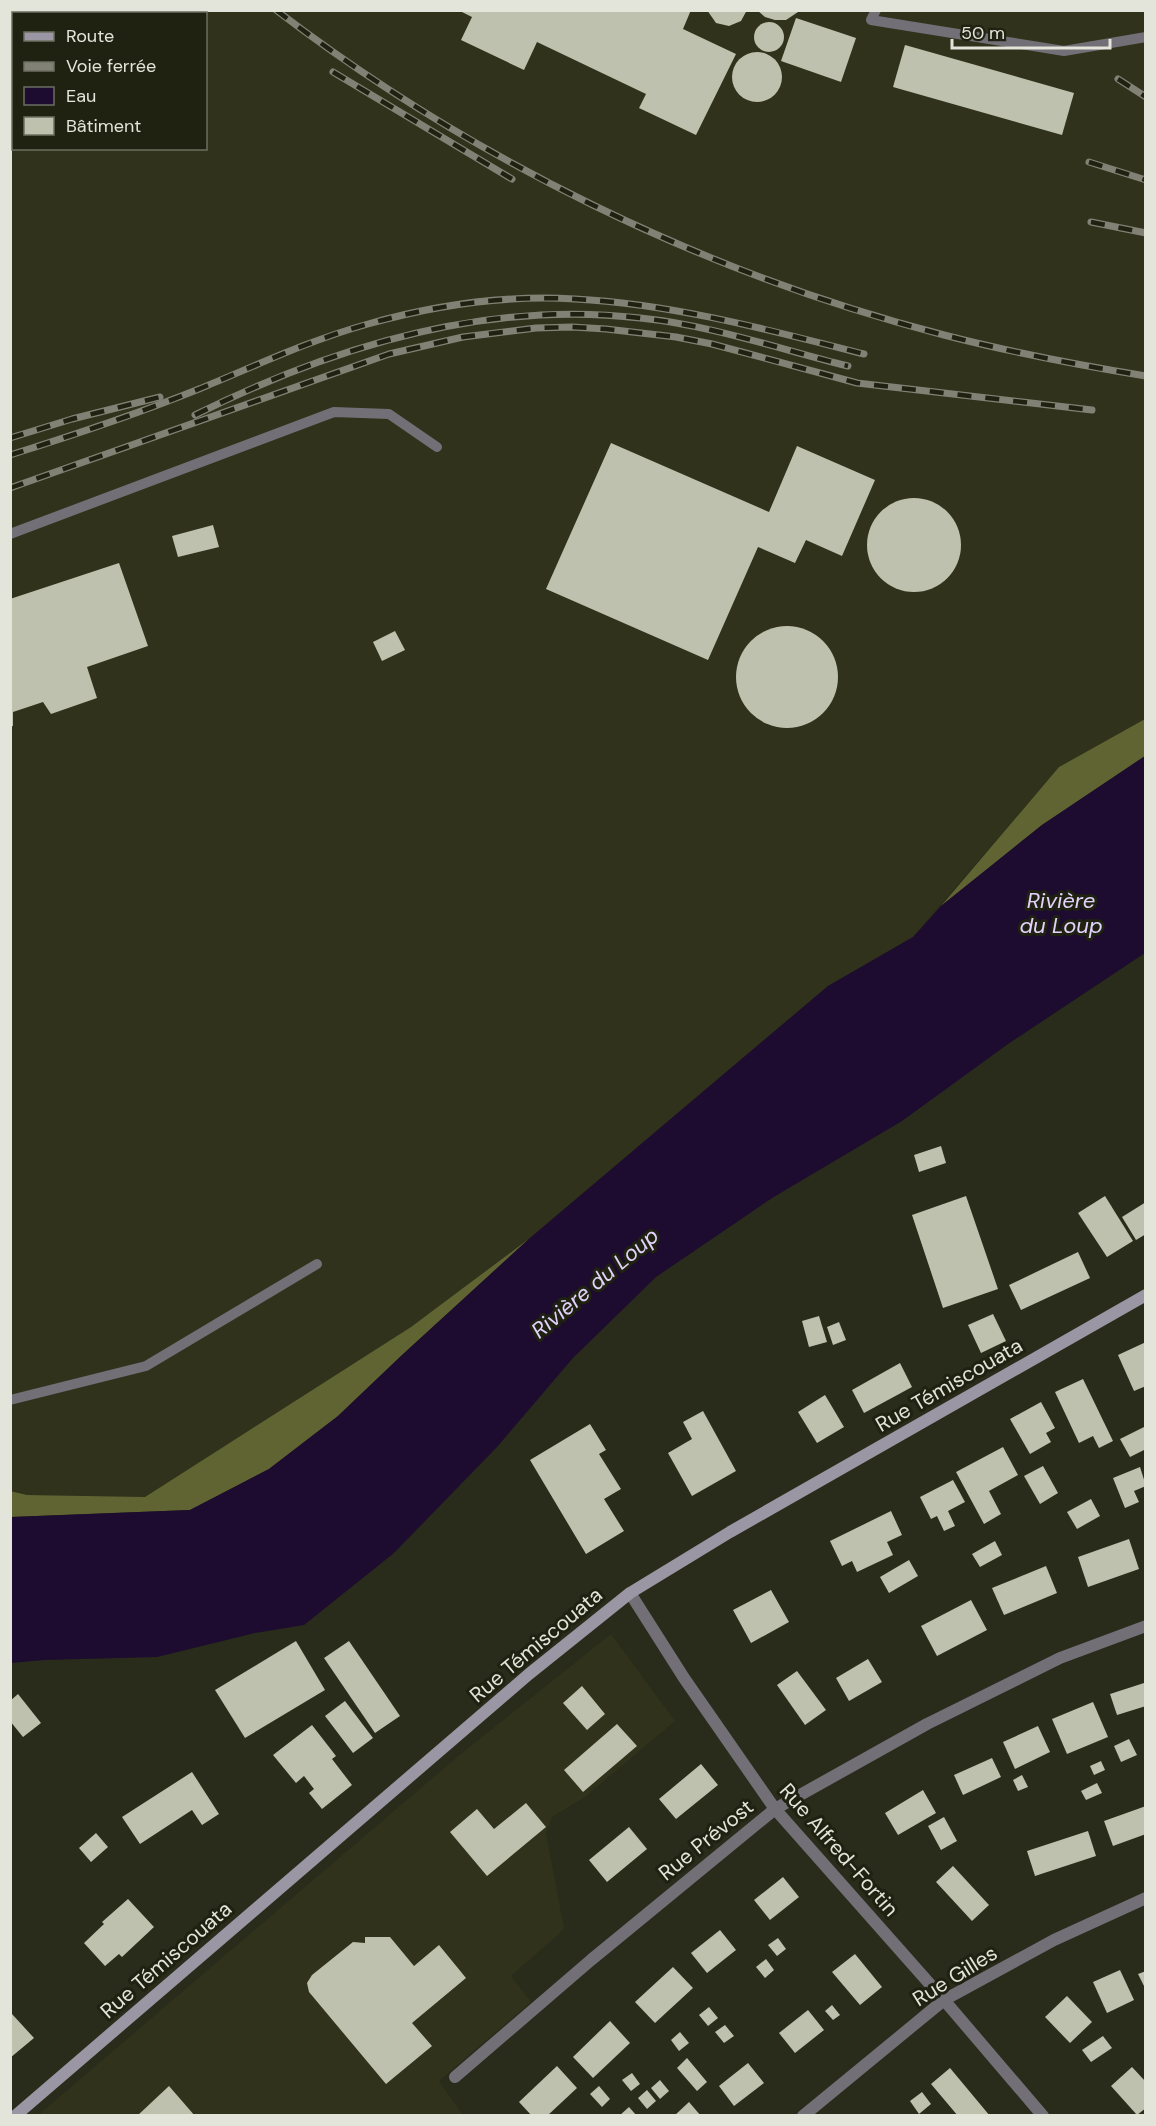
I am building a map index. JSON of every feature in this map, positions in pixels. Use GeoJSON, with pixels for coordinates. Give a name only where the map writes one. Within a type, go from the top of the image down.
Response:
{"type":"FeatureCollection","features":[{"type":"Feature","properties":{"kind":"main road","name":"Rue Témiscouata"},"geometry":{"type":"LineString","coordinates":[[15,2115],[529,1674],[630,1593],[730,1532],[1146,1295]]}},
{"type":"Feature","properties":{"kind":"street","name":"Rue Alfred-Fortin"},"geometry":{"type":"LineString","coordinates":[[630,1593],[684,1678],[775,1809],[1043,2115]]}},
{"type":"Feature","properties":{"kind":"street","name":"Rue Prévost"},"geometry":{"type":"LineString","coordinates":[[455,2077],[591,1960],[775,1809],[927,1724],[1060,1658],[1146,1626]]}},
{"type":"Feature","properties":{"kind":"street","name":"Rue Gilles"},"geometry":{"type":"LineString","coordinates":[[803,2115],[944,2000],[1054,1940],[1146,1898]]}},
{"type":"Feature","properties":{"kind":"lane"},"geometry":{"type":"LineString","coordinates":[[876,10],[871,21],[1064,51],[1146,37]]}},
{"type":"Feature","properties":{"kind":"lane"},"geometry":{"type":"LineString","coordinates":[[10,534],[334,412],[388,414],[437,447]]}},
{"type":"Feature","properties":{"kind":"lane"},"geometry":{"type":"LineString","coordinates":[[10,1400],[146,1366],[317,1264]]}},
{"type":"Feature","properties":{"kind":"shaded area"},"geometry":{"type":"Polygon","coordinates":[[[10,11],[1145,11],[1145,719],[1059,767],[913,937],[828,986],[530,1238],[411,1327],[145,1497],[27,1495],[11,1491],[10,11]]]}},
{"type":"Feature","properties":{"kind":"shaded area"},"geometry":{"type":"Polygon","coordinates":[[[611,1634],[675,1721],[585,1797],[552,1817],[546,1833],[564,1928],[511,1976],[531,2002],[439,2081],[463,2115],[37,2116],[457,1757],[611,1634]]]}},
{"type":"Feature","properties":{"kind":"green space"},"geometry":{"type":"Polygon","coordinates":[[[1145,719],[1145,756],[1042,825],[941,906],[1059,767],[1145,719]]]}},
{"type":"Feature","properties":{"kind":"green space"},"geometry":{"type":"Polygon","coordinates":[[[530,1238],[338,1416],[269,1469],[190,1510],[11,1517],[10,1491],[27,1495],[145,1497],[411,1327],[530,1238]]]}},
{"type":"Feature","properties":{"kind":"water","name":"Rivière du Loup"},"geometry":{"type":"Polygon","coordinates":[[[1145,756],[1145,953],[1008,1044],[902,1121],[772,1198],[656,1277],[573,1358],[497,1447],[394,1553],[304,1625],[255,1633],[157,1657],[11,1663],[11,1517],[190,1510],[269,1469],[338,1416],[530,1238],[828,986],[913,937],[941,906],[1042,825],[1145,756]]]}},
{"type":"Feature","properties":{"kind":"building"},"geometry":{"type":"Polygon","coordinates":[[[458,10],[691,10],[683,29],[736,54],[696,135],[639,108],[646,94],[537,42],[524,70],[461,40],[472,17],[458,10]]]}},
{"type":"Feature","properties":{"kind":"building"},"geometry":{"type":"Polygon","coordinates":[[[707,10],[747,10],[741,21],[729,26],[716,23],[707,10]]]}},
{"type":"Feature","properties":{"kind":"building"},"geometry":{"type":"Polygon","coordinates":[[[757,10],[801,10],[786,20],[775,20],[765,17],[757,10]]]}},
{"type":"Feature","properties":{"kind":"building"},"geometry":{"type":"Polygon","coordinates":[[[796,18],[856,38],[841,82],[781,61],[796,18]]]}},
{"type":"Feature","properties":{"kind":"building"},"geometry":{"type":"Polygon","coordinates":[[[769,22],[779,27],[784,37],[779,47],[769,52],[759,47],[754,37],[759,27],[769,22]]]}},
{"type":"Feature","properties":{"kind":"building"},"geometry":{"type":"Polygon","coordinates":[[[905,45],[1074,93],[1062,135],[893,87],[905,45]]]}},
{"type":"Feature","properties":{"kind":"building"},"geometry":{"type":"Polygon","coordinates":[[[757,52],[775,59],[782,77],[775,95],[757,102],[739,95],[732,77],[739,59],[757,52]]]}},
{"type":"Feature","properties":{"kind":"building"},"geometry":{"type":"Polygon","coordinates":[[[611,443],[769,512],[797,446],[875,480],[842,556],[806,540],[795,563],[758,547],[708,660],[546,589],[611,443]]]}},
{"type":"Feature","properties":{"kind":"building"},"geometry":{"type":"Polygon","coordinates":[[[914,498],[932,502],[947,512],[957,527],[961,545],[957,563],[947,578],[932,588],[914,592],[896,588],[881,578],[871,563],[867,545],[871,527],[881,512],[896,502],[914,498]]]}},
{"type":"Feature","properties":{"kind":"building"},"geometry":{"type":"Polygon","coordinates":[[[213,525],[219,547],[178,557],[172,536],[213,525]]]}},
{"type":"Feature","properties":{"kind":"building"},"geometry":{"type":"Polygon","coordinates":[[[119,563],[148,646],[87,667],[97,698],[51,714],[43,702],[13,712],[13,726],[10,727],[10,599],[119,563]]]}},
{"type":"Feature","properties":{"kind":"building"},"geometry":{"type":"Polygon","coordinates":[[[787,626],[807,630],[823,641],[834,657],[838,677],[834,697],[823,713],[807,724],[787,728],[767,724],[751,713],[740,697],[736,677],[740,657],[751,641],[767,630],[787,626]]]}},
{"type":"Feature","properties":{"kind":"building"},"geometry":{"type":"Polygon","coordinates":[[[395,631],[405,650],[382,661],[373,642],[395,631]]]}},
{"type":"Feature","properties":{"kind":"building"},"geometry":{"type":"Polygon","coordinates":[[[941,1146],[946,1163],[919,1172],[914,1155],[941,1146]]]}},
{"type":"Feature","properties":{"kind":"building"},"geometry":{"type":"Polygon","coordinates":[[[966,1196],[998,1289],[943,1308],[912,1215],[966,1196]]]}},
{"type":"Feature","properties":{"kind":"building"},"geometry":{"type":"Polygon","coordinates":[[[1105,1196],[1133,1241],[1107,1257],[1078,1213],[1105,1196]]]}},
{"type":"Feature","properties":{"kind":"building"},"geometry":{"type":"Polygon","coordinates":[[[1146,1202],[1146,1234],[1136,1240],[1122,1217],[1146,1202]]]}},
{"type":"Feature","properties":{"kind":"building"},"geometry":{"type":"Polygon","coordinates":[[[1078,1252],[1090,1278],[1021,1310],[1009,1285],[1078,1252]]]}},
{"type":"Feature","properties":{"kind":"building"},"geometry":{"type":"Polygon","coordinates":[[[993,1314],[1006,1341],[981,1353],[968,1325],[993,1314]]]}},
{"type":"Feature","properties":{"kind":"building"},"geometry":{"type":"Polygon","coordinates":[[[819,1316],[827,1342],[809,1347],[802,1321],[819,1316]]]}},
{"type":"Feature","properties":{"kind":"building"},"geometry":{"type":"Polygon","coordinates":[[[839,1322],[846,1340],[833,1345],[827,1327],[839,1322]]]}},
{"type":"Feature","properties":{"kind":"building"},"geometry":{"type":"Polygon","coordinates":[[[1146,1342],[1146,1386],[1134,1391],[1118,1355],[1146,1342]]]}},
{"type":"Feature","properties":{"kind":"building"},"geometry":{"type":"Polygon","coordinates":[[[900,1363],[912,1387],[864,1413],[852,1390],[900,1363]]]}},
{"type":"Feature","properties":{"kind":"building"},"geometry":{"type":"Polygon","coordinates":[[[1083,1379],[1113,1441],[1099,1448],[1093,1436],[1079,1443],[1055,1392],[1083,1379]]]}},
{"type":"Feature","properties":{"kind":"building"},"geometry":{"type":"Polygon","coordinates":[[[825,1395],[844,1427],[817,1443],[798,1412],[825,1395]]]}},
{"type":"Feature","properties":{"kind":"building"},"geometry":{"type":"Polygon","coordinates":[[[1041,1402],[1055,1428],[1046,1433],[1051,1442],[1030,1454],[1010,1419],[1041,1402]]]}},
{"type":"Feature","properties":{"kind":"building"},"geometry":{"type":"Polygon","coordinates":[[[703,1411],[736,1471],[692,1496],[668,1453],[692,1439],[683,1422],[703,1411]]]}},
{"type":"Feature","properties":{"kind":"building"},"geometry":{"type":"Polygon","coordinates":[[[590,1424],[606,1450],[599,1454],[621,1489],[604,1499],[624,1531],[586,1554],[530,1460],[590,1424]]]}},
{"type":"Feature","properties":{"kind":"building"},"geometry":{"type":"Polygon","coordinates":[[[1146,1426],[1146,1449],[1130,1457],[1120,1439],[1146,1426]]]}},
{"type":"Feature","properties":{"kind":"building"},"geometry":{"type":"Polygon","coordinates":[[[1003,1447],[1018,1475],[989,1491],[1001,1514],[984,1524],[956,1472],[1003,1447]]]}},
{"type":"Feature","properties":{"kind":"building"},"geometry":{"type":"Polygon","coordinates":[[[1043,1466],[1058,1493],[1040,1504],[1024,1476],[1043,1466]]]}},
{"type":"Feature","properties":{"kind":"building"},"geometry":{"type":"Polygon","coordinates":[[[1140,1467],[1146,1486],[1134,1491],[1139,1502],[1125,1508],[1113,1478],[1140,1467]]]}},
{"type":"Feature","properties":{"kind":"building"},"geometry":{"type":"Polygon","coordinates":[[[953,1480],[965,1502],[948,1511],[955,1526],[944,1531],[937,1516],[931,1519],[920,1497],[953,1480]]]}},
{"type":"Feature","properties":{"kind":"building"},"geometry":{"type":"Polygon","coordinates":[[[1091,1499],[1100,1516],[1077,1529],[1067,1512],[1091,1499]]]}},
{"type":"Feature","properties":{"kind":"building"},"geometry":{"type":"Polygon","coordinates":[[[891,1511],[902,1535],[887,1542],[893,1555],[857,1572],[852,1561],[842,1566],[830,1541],[891,1511]]]}},
{"type":"Feature","properties":{"kind":"building"},"geometry":{"type":"Polygon","coordinates":[[[1129,1539],[1139,1569],[1088,1587],[1078,1557],[1129,1539]]]}},
{"type":"Feature","properties":{"kind":"building"},"geometry":{"type":"Polygon","coordinates":[[[995,1541],[1002,1555],[980,1567],[972,1554],[995,1541]]]}},
{"type":"Feature","properties":{"kind":"building"},"geometry":{"type":"Polygon","coordinates":[[[909,1560],[918,1576],[889,1593],[880,1577],[909,1560]]]}},
{"type":"Feature","properties":{"kind":"building"},"geometry":{"type":"Polygon","coordinates":[[[1046,1566],[1057,1593],[1004,1615],[992,1588],[1046,1566]]]}},
{"type":"Feature","properties":{"kind":"building"},"geometry":{"type":"Polygon","coordinates":[[[771,1590],[789,1622],[751,1643],[733,1610],[771,1590]]]}},
{"type":"Feature","properties":{"kind":"building"},"geometry":{"type":"Polygon","coordinates":[[[971,1600],[987,1630],[937,1656],[921,1626],[971,1600]]]}},
{"type":"Feature","properties":{"kind":"building"},"geometry":{"type":"Polygon","coordinates":[[[296,1641],[325,1690],[245,1738],[215,1690],[296,1641]]]}},
{"type":"Feature","properties":{"kind":"building"},"geometry":{"type":"Polygon","coordinates":[[[349,1641],[400,1716],[375,1733],[324,1658],[349,1641]]]}},
{"type":"Feature","properties":{"kind":"building"},"geometry":{"type":"Polygon","coordinates":[[[868,1659],[882,1682],[849,1701],[836,1678],[868,1659]]]}},
{"type":"Feature","properties":{"kind":"building"},"geometry":{"type":"Polygon","coordinates":[[[797,1671],[826,1710],[805,1725],[777,1685],[797,1671]]]}},
{"type":"Feature","properties":{"kind":"building"},"geometry":{"type":"Polygon","coordinates":[[[1144,1683],[1146,1706],[1117,1715],[1110,1694],[1144,1683]]]}},
{"type":"Feature","properties":{"kind":"building"},"geometry":{"type":"Polygon","coordinates":[[[582,1686],[605,1714],[587,1730],[563,1703],[582,1686]]]}},
{"type":"Feature","properties":{"kind":"building"},"geometry":{"type":"Polygon","coordinates":[[[18,1694],[41,1723],[23,1737],[10,1721],[10,1701],[18,1694]]]}},
{"type":"Feature","properties":{"kind":"building"},"geometry":{"type":"Polygon","coordinates":[[[345,1701],[373,1738],[353,1753],[325,1716],[345,1701]]]}},
{"type":"Feature","properties":{"kind":"building"},"geometry":{"type":"Polygon","coordinates":[[[1093,1702],[1108,1737],[1067,1754],[1052,1719],[1093,1702]]]}},
{"type":"Feature","properties":{"kind":"building"},"geometry":{"type":"Polygon","coordinates":[[[617,1724],[637,1746],[583,1792],[564,1770],[617,1724]]]}},
{"type":"Feature","properties":{"kind":"building"},"geometry":{"type":"Polygon","coordinates":[[[312,1725],[336,1756],[332,1759],[352,1785],[322,1809],[309,1793],[314,1789],[304,1776],[296,1783],[273,1755],[312,1725]]]}},
{"type":"Feature","properties":{"kind":"building"},"geometry":{"type":"Polygon","coordinates":[[[1038,1726],[1050,1752],[1015,1769],[1003,1742],[1038,1726]]]}},
{"type":"Feature","properties":{"kind":"building"},"geometry":{"type":"Polygon","coordinates":[[[1129,1739],[1137,1755],[1121,1762],[1114,1746],[1129,1739]]]}},
{"type":"Feature","properties":{"kind":"building"},"geometry":{"type":"Polygon","coordinates":[[[992,1758],[1001,1777],[963,1795],[954,1775],[992,1758]]]}},
{"type":"Feature","properties":{"kind":"building"},"geometry":{"type":"Polygon","coordinates":[[[1101,1761],[1105,1770],[1094,1775],[1090,1766],[1101,1761]]]}},
{"type":"Feature","properties":{"kind":"building"},"geometry":{"type":"Polygon","coordinates":[[[701,1764],[718,1785],[676,1819],[659,1799],[701,1764]]]}},
{"type":"Feature","properties":{"kind":"building"},"geometry":{"type":"Polygon","coordinates":[[[192,1772],[219,1814],[202,1825],[192,1810],[140,1844],[122,1817],[192,1772]]]}},
{"type":"Feature","properties":{"kind":"building"},"geometry":{"type":"Polygon","coordinates":[[[1022,1775],[1028,1787],[1018,1791],[1013,1780],[1022,1775]]]}},
{"type":"Feature","properties":{"kind":"building"},"geometry":{"type":"Polygon","coordinates":[[[1097,1783],[1102,1793],[1086,1800],[1081,1791],[1097,1783]]]}},
{"type":"Feature","properties":{"kind":"building"},"geometry":{"type":"Polygon","coordinates":[[[923,1790],[936,1813],[898,1835],[885,1813],[923,1790]]]}},
{"type":"Feature","properties":{"kind":"building"},"geometry":{"type":"Polygon","coordinates":[[[526,1803],[546,1827],[487,1876],[450,1832],[477,1809],[494,1829],[526,1803]]]}},
{"type":"Feature","properties":{"kind":"building"},"geometry":{"type":"Polygon","coordinates":[[[1146,1806],[1146,1834],[1113,1846],[1104,1821],[1146,1806]]]}},
{"type":"Feature","properties":{"kind":"building"},"geometry":{"type":"Polygon","coordinates":[[[944,1817],[957,1841],[941,1850],[928,1826],[944,1817]]]}},
{"type":"Feature","properties":{"kind":"building"},"geometry":{"type":"Polygon","coordinates":[[[629,1827],[647,1849],[607,1882],[589,1860],[629,1827]]]}},
{"type":"Feature","properties":{"kind":"building"},"geometry":{"type":"Polygon","coordinates":[[[1088,1831],[1096,1856],[1035,1876],[1027,1851],[1088,1831]]]}},
{"type":"Feature","properties":{"kind":"building"},"geometry":{"type":"Polygon","coordinates":[[[96,1833],[108,1847],[91,1862],[79,1848],[96,1833]]]}},
{"type":"Feature","properties":{"kind":"building"},"geometry":{"type":"Polygon","coordinates":[[[953,1866],[989,1905],[972,1921],[936,1882],[953,1866]]]}},
{"type":"Feature","properties":{"kind":"building"},"geometry":{"type":"Polygon","coordinates":[[[783,1877],[799,1897],[770,1920],[754,1900],[783,1877]]]}},
{"type":"Feature","properties":{"kind":"building"},"geometry":{"type":"Polygon","coordinates":[[[128,1899],[154,1927],[122,1957],[119,1954],[105,1966],[84,1943],[104,1924],[102,1922],[128,1899]]]}},
{"type":"Feature","properties":{"kind":"building"},"geometry":{"type":"Polygon","coordinates":[[[720,1930],[736,1950],[707,1973],[691,1953],[720,1930]]]}},
{"type":"Feature","properties":{"kind":"building"},"geometry":{"type":"Polygon","coordinates":[[[365,1937],[390,1937],[414,1966],[439,1945],[466,1978],[412,2023],[432,2046],[386,2084],[309,1992],[307,1983],[312,1975],[353,1942],[365,1943],[365,1937]]]}},
{"type":"Feature","properties":{"kind":"building"},"geometry":{"type":"Polygon","coordinates":[[[778,1938],[786,1949],[777,1956],[768,1945],[778,1938]]]}},
{"type":"Feature","properties":{"kind":"building"},"geometry":{"type":"Polygon","coordinates":[[[855,1954],[882,1987],[860,2005],[832,1972],[855,1954]]]}},
{"type":"Feature","properties":{"kind":"building"},"geometry":{"type":"Polygon","coordinates":[[[766,1959],[774,1970],[765,1978],[756,1967],[766,1959]]]}},
{"type":"Feature","properties":{"kind":"building"},"geometry":{"type":"Polygon","coordinates":[[[673,1967],[693,1988],[655,2023],[635,2002],[673,1967]]]}},
{"type":"Feature","properties":{"kind":"building"},"geometry":{"type":"Polygon","coordinates":[[[1120,1970],[1134,2000],[1107,2013],[1093,1982],[1120,1970]]]}},
{"type":"Feature","properties":{"kind":"building"},"geometry":{"type":"Polygon","coordinates":[[[1146,1971],[1146,1990],[1138,1974],[1146,1971]]]}},
{"type":"Feature","properties":{"kind":"building"},"geometry":{"type":"Polygon","coordinates":[[[1067,1996],[1092,2022],[1070,2043],[1045,2017],[1067,1996]]]}},
{"type":"Feature","properties":{"kind":"building"},"geometry":{"type":"Polygon","coordinates":[[[832,2005],[840,2015],[833,2020],[825,2011],[832,2005]]]}},
{"type":"Feature","properties":{"kind":"building"},"geometry":{"type":"Polygon","coordinates":[[[709,2007],[718,2018],[708,2026],[699,2015],[709,2007]]]}},
{"type":"Feature","properties":{"kind":"building"},"geometry":{"type":"Polygon","coordinates":[[[808,2010],[824,2030],[795,2053],[779,2033],[808,2010]]]}},
{"type":"Feature","properties":{"kind":"building"},"geometry":{"type":"Polygon","coordinates":[[[12,2014],[34,2038],[10,2058],[10,2015],[12,2014]]]}},
{"type":"Feature","properties":{"kind":"building"},"geometry":{"type":"Polygon","coordinates":[[[610,2021],[630,2043],[593,2078],[573,2057],[610,2021]]]}},
{"type":"Feature","properties":{"kind":"building"},"geometry":{"type":"Polygon","coordinates":[[[725,2025],[734,2036],[724,2043],[715,2032],[725,2025]]]}},
{"type":"Feature","properties":{"kind":"building"},"geometry":{"type":"Polygon","coordinates":[[[680,2032],[689,2043],[679,2051],[671,2040],[680,2032]]]}},
{"type":"Feature","properties":{"kind":"building"},"geometry":{"type":"Polygon","coordinates":[[[1103,2036],[1112,2048],[1091,2062],[1082,2050],[1103,2036]]]}},
{"type":"Feature","properties":{"kind":"building"},"geometry":{"type":"Polygon","coordinates":[[[687,2058],[707,2082],[697,2091],[677,2068],[687,2058]]]}},
{"type":"Feature","properties":{"kind":"building"},"geometry":{"type":"Polygon","coordinates":[[[748,2063],[764,2083],[734,2106],[719,2086],[748,2063]]]}},
{"type":"Feature","properties":{"kind":"building"},"geometry":{"type":"Polygon","coordinates":[[[557,2066],[577,2088],[547,2116],[532,2116],[519,2102],[557,2066]]]}},
{"type":"Feature","properties":{"kind":"building"},"geometry":{"type":"Polygon","coordinates":[[[1132,2067],[1146,2082],[1146,2108],[1137,2115],[1111,2086],[1132,2067]]]}},
{"type":"Feature","properties":{"kind":"building"},"geometry":{"type":"Polygon","coordinates":[[[950,2068],[990,2116],[958,2116],[931,2084],[950,2068]]]}},
{"type":"Feature","properties":{"kind":"building"},"geometry":{"type":"Polygon","coordinates":[[[632,2073],[640,2084],[631,2091],[622,2080],[632,2073]]]}},
{"type":"Feature","properties":{"kind":"building"},"geometry":{"type":"Polygon","coordinates":[[[660,2080],[669,2091],[660,2099],[651,2088],[660,2080]]]}},
{"type":"Feature","properties":{"kind":"building"},"geometry":{"type":"Polygon","coordinates":[[[169,2086],[195,2116],[137,2116],[169,2086]]]}},
{"type":"Feature","properties":{"kind":"building"},"geometry":{"type":"Polygon","coordinates":[[[599,2086],[610,2099],[602,2107],[590,2094],[599,2086]]]}},
{"type":"Feature","properties":{"kind":"building"},"geometry":{"type":"Polygon","coordinates":[[[647,2090],[656,2101],[647,2109],[638,2098],[647,2090]]]}},
{"type":"Feature","properties":{"kind":"building"},"geometry":{"type":"Polygon","coordinates":[[[922,2092],[931,2104],[919,2114],[910,2101],[922,2092]]]}},
{"type":"Feature","properties":{"kind":"building"},"geometry":{"type":"Polygon","coordinates":[[[689,2102],[701,2116],[674,2116],[689,2102]]]}},
{"type":"Feature","properties":{"kind":"building"},"geometry":{"type":"Polygon","coordinates":[[[629,2107],[637,2116],[619,2116],[629,2107]]]}},
{"type":"Feature","properties":{"kind":"railway"},"geometry":{"type":"LineString","coordinates":[[276,10],[351,64],[429,115],[510,162],[594,206],[679,245],[855,310],[944,335],[1044,358],[1146,376]]}},
{"type":"Feature","properties":{"kind":"railway"},"geometry":{"type":"LineString","coordinates":[[333,72],[512,179]]}},
{"type":"Feature","properties":{"kind":"railway"},"geometry":{"type":"LineString","coordinates":[[1118,79],[1146,97]]}},
{"type":"Feature","properties":{"kind":"railway"},"geometry":{"type":"LineString","coordinates":[[1089,162],[1146,180]]}},
{"type":"Feature","properties":{"kind":"railway"},"geometry":{"type":"LineString","coordinates":[[1091,222],[1146,233]]}},
{"type":"Feature","properties":{"kind":"railway"},"geometry":{"type":"LineString","coordinates":[[10,455],[152,407],[346,330],[393,317],[471,303],[549,298],[648,306],[721,319],[864,354]]}},
{"type":"Feature","properties":{"kind":"railway"},"geometry":{"type":"LineString","coordinates":[[195,415],[301,369],[355,350],[411,334],[468,323],[525,316],[582,314],[666,321],[719,332],[848,366]]}},
{"type":"Feature","properties":{"kind":"railway"},"geometry":{"type":"LineString","coordinates":[[10,488],[389,354],[463,337],[536,328],[606,329],[676,337],[712,344],[857,383],[1092,410]]}},
{"type":"Feature","properties":{"kind":"railway"},"geometry":{"type":"LineString","coordinates":[[10,438],[72,419],[160,397]]}}]}
